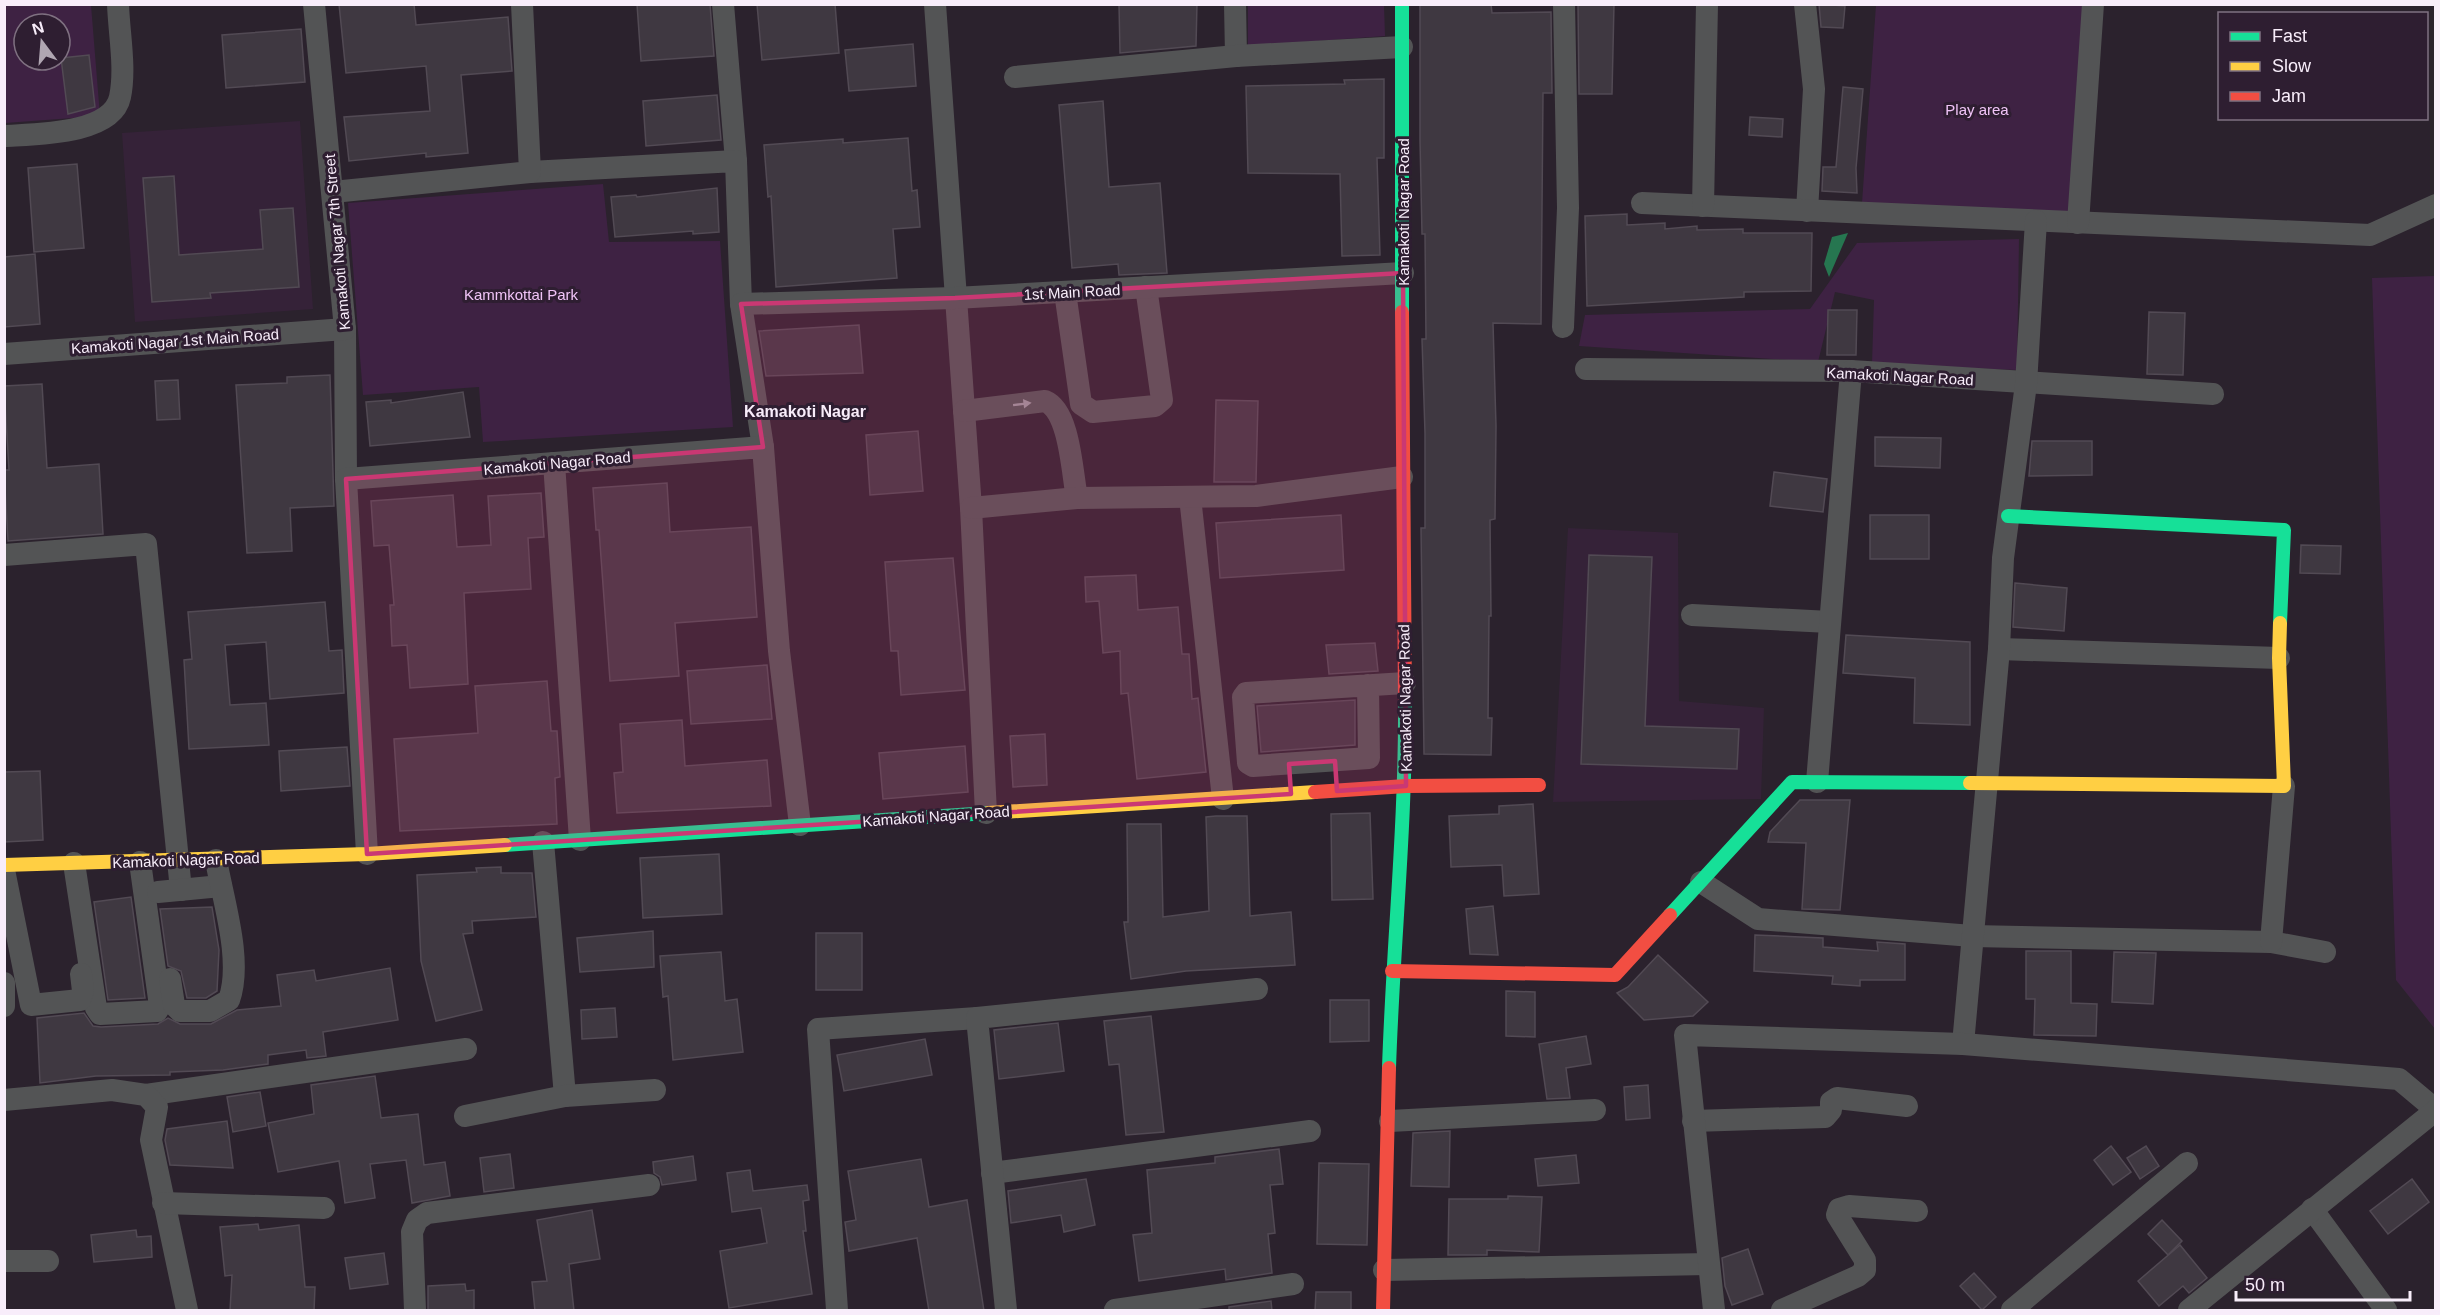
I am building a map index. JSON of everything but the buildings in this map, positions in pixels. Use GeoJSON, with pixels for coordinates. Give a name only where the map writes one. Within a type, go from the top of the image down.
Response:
{"type":"FeatureCollection","features":[{"type":"Feature","properties":{"kind":"street"},"geometry":{"type":"LineString","coordinates":[[4,136],[76,130],[108,115],[120,99],[118,4]]}},
{"type":"Feature","properties":{"kind":"street","name":"Kamakoti Nagar 7th Street"},"geometry":{"type":"LineString","coordinates":[[314,4],[345,329],[346,479]]}},
{"type":"Feature","properties":{"kind":"street"},"geometry":{"type":"LineString","coordinates":[[522,4],[530,172]]}},
{"type":"Feature","properties":{"kind":"street"},"geometry":{"type":"LineString","coordinates":[[723,4],[736,160],[741,304],[763,447],[779,651],[800,825]]}},
{"type":"Feature","properties":{"kind":"street"},"geometry":{"type":"LineString","coordinates":[[935,4],[971,508],[986,813]]}},
{"type":"Feature","properties":{"kind":"street"},"geometry":{"type":"LineString","coordinates":[[1235,4],[1236,56]]}},
{"type":"Feature","properties":{"kind":"street","name":"Kamakoti Nagar Road"},"geometry":{"type":"LineString","coordinates":[[4,865],[196,861],[366,854],[986,813],[1223,800],[1406,786],[1402,477],[1402,4]]}},
{"type":"Feature","properties":{"kind":"street"},"geometry":{"type":"LineString","coordinates":[[1563,327],[1568,208],[1564,4]]}},
{"type":"Feature","properties":{"kind":"street"},"geometry":{"type":"LineString","coordinates":[[1703,206],[1707,4]]}},
{"type":"Feature","properties":{"kind":"street"},"geometry":{"type":"LineString","coordinates":[[1805,4],[1814,89],[1807,211]]}},
{"type":"Feature","properties":{"kind":"street"},"geometry":{"type":"LineString","coordinates":[[2078,223],[2093,4]]}},
{"type":"Feature","properties":{"kind":"street"},"geometry":{"type":"LineString","coordinates":[[1015,77],[1236,56],[1402,47]]}},
{"type":"Feature","properties":{"kind":"street"},"geometry":{"type":"LineString","coordinates":[[333,192],[530,172],[736,160]]}},
{"type":"Feature","properties":{"kind":"street"},"geometry":{"type":"LineString","coordinates":[[1642,203],[2370,236],[2436,205]]}},
{"type":"Feature","properties":{"kind":"street"},"geometry":{"type":"LineString","coordinates":[[1963,1044],[2000,650],[2003,558],[2026,384],[2036,221]]}},
{"type":"Feature","properties":{"kind":"street","name":"1st Main Road"},"geometry":{"type":"LineString","coordinates":[[741,304],[955,298],[1403,273]]}},
{"type":"Feature","properties":{"kind":"street"},"geometry":{"type":"LineString","coordinates":[[1065,292],[1082,404],[1093,412],[1155,406],[1162,400],[1146,287]]}},
{"type":"Feature","properties":{"kind":"street","name":"Kamakoti Nagar 1st Main Road"},"geometry":{"type":"LineString","coordinates":[[4,354],[345,329]]}},
{"type":"Feature","properties":{"kind":"street","name":"Kamakoti Nagar Road"},"geometry":{"type":"LineString","coordinates":[[1586,369],[1851,371],[2026,384],[2213,394]]}},
{"type":"Feature","properties":{"kind":"street"},"geometry":{"type":"LineString","coordinates":[[1817,782],[1851,371]]}},
{"type":"Feature","properties":{"kind":"street"},"geometry":{"type":"LineString","coordinates":[[964,411],[1045,401],[1053,404],[1062,418],[1077,498]]}},
{"type":"Feature","properties":{"kind":"street","name":"Kamakoti Nagar Road"},"geometry":{"type":"LineString","coordinates":[[346,479],[763,447]]}},
{"type":"Feature","properties":{"kind":"street"},"geometry":{"type":"LineString","coordinates":[[554,463],[580,840]]}},
{"type":"Feature","properties":{"kind":"street"},"geometry":{"type":"LineString","coordinates":[[971,508],[1077,498],[1256,496],[1402,477]]}},
{"type":"Feature","properties":{"kind":"street"},"geometry":{"type":"LineString","coordinates":[[346,479],[366,854]]}},
{"type":"Feature","properties":{"kind":"street"},"geometry":{"type":"LineString","coordinates":[[1190,496],[1223,800]]}},
{"type":"Feature","properties":{"kind":"street"},"geometry":{"type":"LineString","coordinates":[[2008,516],[2284,530],[2279,658],[2284,786],[2271,942]]}},
{"type":"Feature","properties":{"kind":"street"},"geometry":{"type":"LineString","coordinates":[[4,555],[146,544],[196,861],[189,889]]}},
{"type":"Feature","properties":{"kind":"street"},"geometry":{"type":"LineString","coordinates":[[1692,615],[1830,622]]}},
{"type":"Feature","properties":{"kind":"street"},"geometry":{"type":"LineString","coordinates":[[2000,650],[2279,658]]}},
{"type":"Feature","properties":{"kind":"street"},"geometry":{"type":"LineString","coordinates":[[1368,685],[1371,754],[1365,759],[1253,766],[1248,764],[1245,694],[1368,685],[1405,683]]}},
{"type":"Feature","properties":{"kind":"street"},"geometry":{"type":"LineString","coordinates":[[1219,761],[1247,759]]}},
{"type":"Feature","properties":{"kind":"street"},"geometry":{"type":"LineString","coordinates":[[1331,762],[1333,791]]}},
{"type":"Feature","properties":{"kind":"street"},"geometry":{"type":"LineString","coordinates":[[1292,764],[1294,794]]}},
{"type":"Feature","properties":{"kind":"street"},"geometry":{"type":"LineString","coordinates":[[1392,971],[1615,975],[1792,782],[1987,786],[2284,786]]}},
{"type":"Feature","properties":{"kind":"street"},"geometry":{"type":"LineString","coordinates":[[1383,1311],[1390,1121],[1392,971],[1406,786],[1539,784]]}},
{"type":"Feature","properties":{"kind":"street"},"geometry":{"type":"LineString","coordinates":[[543,842],[565,1096]]}},
{"type":"Feature","properties":{"kind":"street"},"geometry":{"type":"LineString","coordinates":[[147,862],[158,892],[174,1005],[180,1011],[210,1011],[227,1003],[233,987],[233,954],[221,886],[196,861]]}},
{"type":"Feature","properties":{"kind":"street"},"geometry":{"type":"LineString","coordinates":[[68,863],[96,1008],[100,1014],[156,1011],[160,1006],[147,862]]}},
{"type":"Feature","properties":{"kind":"street"},"geometry":{"type":"LineString","coordinates":[[4,870],[28,1001],[35,1005],[80,1000],[83,991],[68,863]]}},
{"type":"Feature","properties":{"kind":"street"},"geometry":{"type":"LineString","coordinates":[[1701,882],[1758,918],[1972,936],[2271,942],[2325,952]]}},
{"type":"Feature","properties":{"kind":"street"},"geometry":{"type":"LineString","coordinates":[[158,892],[221,886]]}},
{"type":"Feature","properties":{"kind":"street"},"geometry":{"type":"LineString","coordinates":[[4,983],[4,1006]]}},
{"type":"Feature","properties":{"kind":"street"},"geometry":{"type":"LineString","coordinates":[[837,1311],[818,1029],[977,1018],[1257,989]]}},
{"type":"Feature","properties":{"kind":"street"},"geometry":{"type":"LineString","coordinates":[[977,1018],[1006,1311]]}},
{"type":"Feature","properties":{"kind":"street"},"geometry":{"type":"LineString","coordinates":[[1714,1311],[1684,1035],[1963,1044],[2399,1079],[2436,1110],[2189,1311]]}},
{"type":"Feature","properties":{"kind":"street"},"geometry":{"type":"LineString","coordinates":[[4,1100],[112,1089],[146,1095],[466,1049]]}},
{"type":"Feature","properties":{"kind":"street"},"geometry":{"type":"LineString","coordinates":[[465,1116],[565,1096],[655,1090]]}},
{"type":"Feature","properties":{"kind":"street"},"geometry":{"type":"LineString","coordinates":[[146,1095],[157,1107],[151,1140],[187,1311]]}},
{"type":"Feature","properties":{"kind":"street"},"geometry":{"type":"LineString","coordinates":[[1693,1121],[1825,1117],[1831,1110],[1831,1102],[1837,1098],[1907,1106]]}},
{"type":"Feature","properties":{"kind":"street"},"geometry":{"type":"LineString","coordinates":[[1390,1121],[1594,1110]]}},
{"type":"Feature","properties":{"kind":"street"},"geometry":{"type":"LineString","coordinates":[[992,1173],[1311,1131]]}},
{"type":"Feature","properties":{"kind":"street"},"geometry":{"type":"LineString","coordinates":[[2012,1311],[2187,1163]]}},
{"type":"Feature","properties":{"kind":"street"},"geometry":{"type":"LineString","coordinates":[[415,1311],[412,1232],[417,1220],[427,1213],[649,1185]]}},
{"type":"Feature","properties":{"kind":"street"},"geometry":{"type":"LineString","coordinates":[[163,1203],[324,1208]]}},
{"type":"Feature","properties":{"kind":"street"},"geometry":{"type":"LineString","coordinates":[[1782,1311],[1858,1276],[1865,1270],[1865,1260],[1837,1215],[1839,1209],[1849,1206],[1917,1211]]}},
{"type":"Feature","properties":{"kind":"street"},"geometry":{"type":"LineString","coordinates":[[2312,1209],[2386,1311]]}},
{"type":"Feature","properties":{"kind":"street"},"geometry":{"type":"LineString","coordinates":[[4,1261],[48,1261]]}},
{"type":"Feature","properties":{"kind":"street"},"geometry":{"type":"LineString","coordinates":[[1384,1270],[1708,1264]]}},
{"type":"Feature","properties":{"kind":"street"},"geometry":{"type":"LineString","coordinates":[[1115,1311],[1150,1308],[1293,1284]]}},
{"type":"Feature","properties":{"kind":"highlighted area"},"geometry":{"type":"Polygon","coordinates":[[[1403,273],[1406,786],[1337,791],[1335,761],[1289,764],[1291,794],[367,854],[346,479],[763,447],[741,304],[955,298],[1403,273]]]}},
{"type":"Feature","properties":{"kind":"shaded area"},"geometry":{"type":"Polygon","coordinates":[[[300,121],[313,309],[135,322],[122,133],[300,121]]]}},
{"type":"Feature","properties":{"kind":"shaded area"},"geometry":{"type":"Polygon","coordinates":[[[1848,233],[1829,277],[1824,264],[1832,237],[1848,233]]]}},
{"type":"Feature","properties":{"kind":"shaded area"},"geometry":{"type":"Polygon","coordinates":[[[1568,528],[1678,533],[1679,701],[1764,708],[1761,799],[1553,802],[1568,528]]]}},
{"type":"Feature","properties":{"kind":"green space"},"geometry":{"type":"Polygon","coordinates":[[[5,5],[91,5],[100,116],[5,123],[5,5]]]}},
{"type":"Feature","properties":{"kind":"green space"},"geometry":{"type":"Polygon","coordinates":[[[1248,5],[1384,5],[1385,36],[1248,46],[1248,5]]]}},
{"type":"Feature","properties":{"kind":"green space","name":"Play area"},"geometry":{"type":"Polygon","coordinates":[[[1876,5],[2087,5],[2078,223],[1862,203],[1876,5]]]}},
{"type":"Feature","properties":{"kind":"green space","name":"Kammkottai Park"},"geometry":{"type":"Polygon","coordinates":[[[603,184],[609,242],[720,241],[733,427],[483,442],[479,387],[363,395],[348,203],[603,184]]]}},
{"type":"Feature","properties":{"kind":"green space"},"geometry":{"type":"Polygon","coordinates":[[[2019,239],[2017,370],[1872,364],[1874,300],[1835,292],[1818,362],[1579,346],[1585,315],[1810,309],[1857,243],[2019,239]]]}},
{"type":"Feature","properties":{"kind":"green space"},"geometry":{"type":"Polygon","coordinates":[[[2436,276],[2435,1029],[2396,980],[2372,278],[2436,276]]]}},
{"type":"Feature","properties":{"kind":"traffic: fast"},"geometry":{"type":"LineString","coordinates":[[1402,4],[1402,312]]}},
{"type":"Feature","properties":{"kind":"traffic: fast"},"geometry":{"type":"LineString","coordinates":[[2008,516],[2284,530],[2280,623]]}},
{"type":"Feature","properties":{"kind":"traffic: fast"},"geometry":{"type":"LineString","coordinates":[[1389,1068],[1401,838],[1405,700]]}},
{"type":"Feature","properties":{"kind":"traffic: fast"},"geometry":{"type":"LineString","coordinates":[[1670,915],[1792,782],[1970,783]]}},
{"type":"Feature","properties":{"kind":"traffic: fast"},"geometry":{"type":"LineString","coordinates":[[505,845],[988,813]]}},
{"type":"Feature","properties":{"kind":"traffic: slow"},"geometry":{"type":"LineString","coordinates":[[1970,783],[2284,786],[2279,658],[2280,623]]}},
{"type":"Feature","properties":{"kind":"traffic: slow"},"geometry":{"type":"LineString","coordinates":[[988,813],[1315,792]]}},
{"type":"Feature","properties":{"kind":"traffic: slow"},"geometry":{"type":"LineString","coordinates":[[4,865],[367,854],[505,845]]}},
{"type":"Feature","properties":{"kind":"traffic: jam"},"geometry":{"type":"LineString","coordinates":[[1402,312],[1405,700]]}},
{"type":"Feature","properties":{"kind":"traffic: jam"},"geometry":{"type":"LineString","coordinates":[[1315,792],[1406,786],[1539,785]]}},
{"type":"Feature","properties":{"kind":"traffic: jam"},"geometry":{"type":"LineString","coordinates":[[1392,971],[1615,975],[1670,915]]}},
{"type":"Feature","properties":{"kind":"traffic: jam"},"geometry":{"type":"LineString","coordinates":[[1383,1310],[1389,1068]]}},
{"type":"Feature","properties":{"kind":"district","name":"Kamakoti Nagar"},"geometry":{"type":"Point","coordinates":[805,411]}}]}
